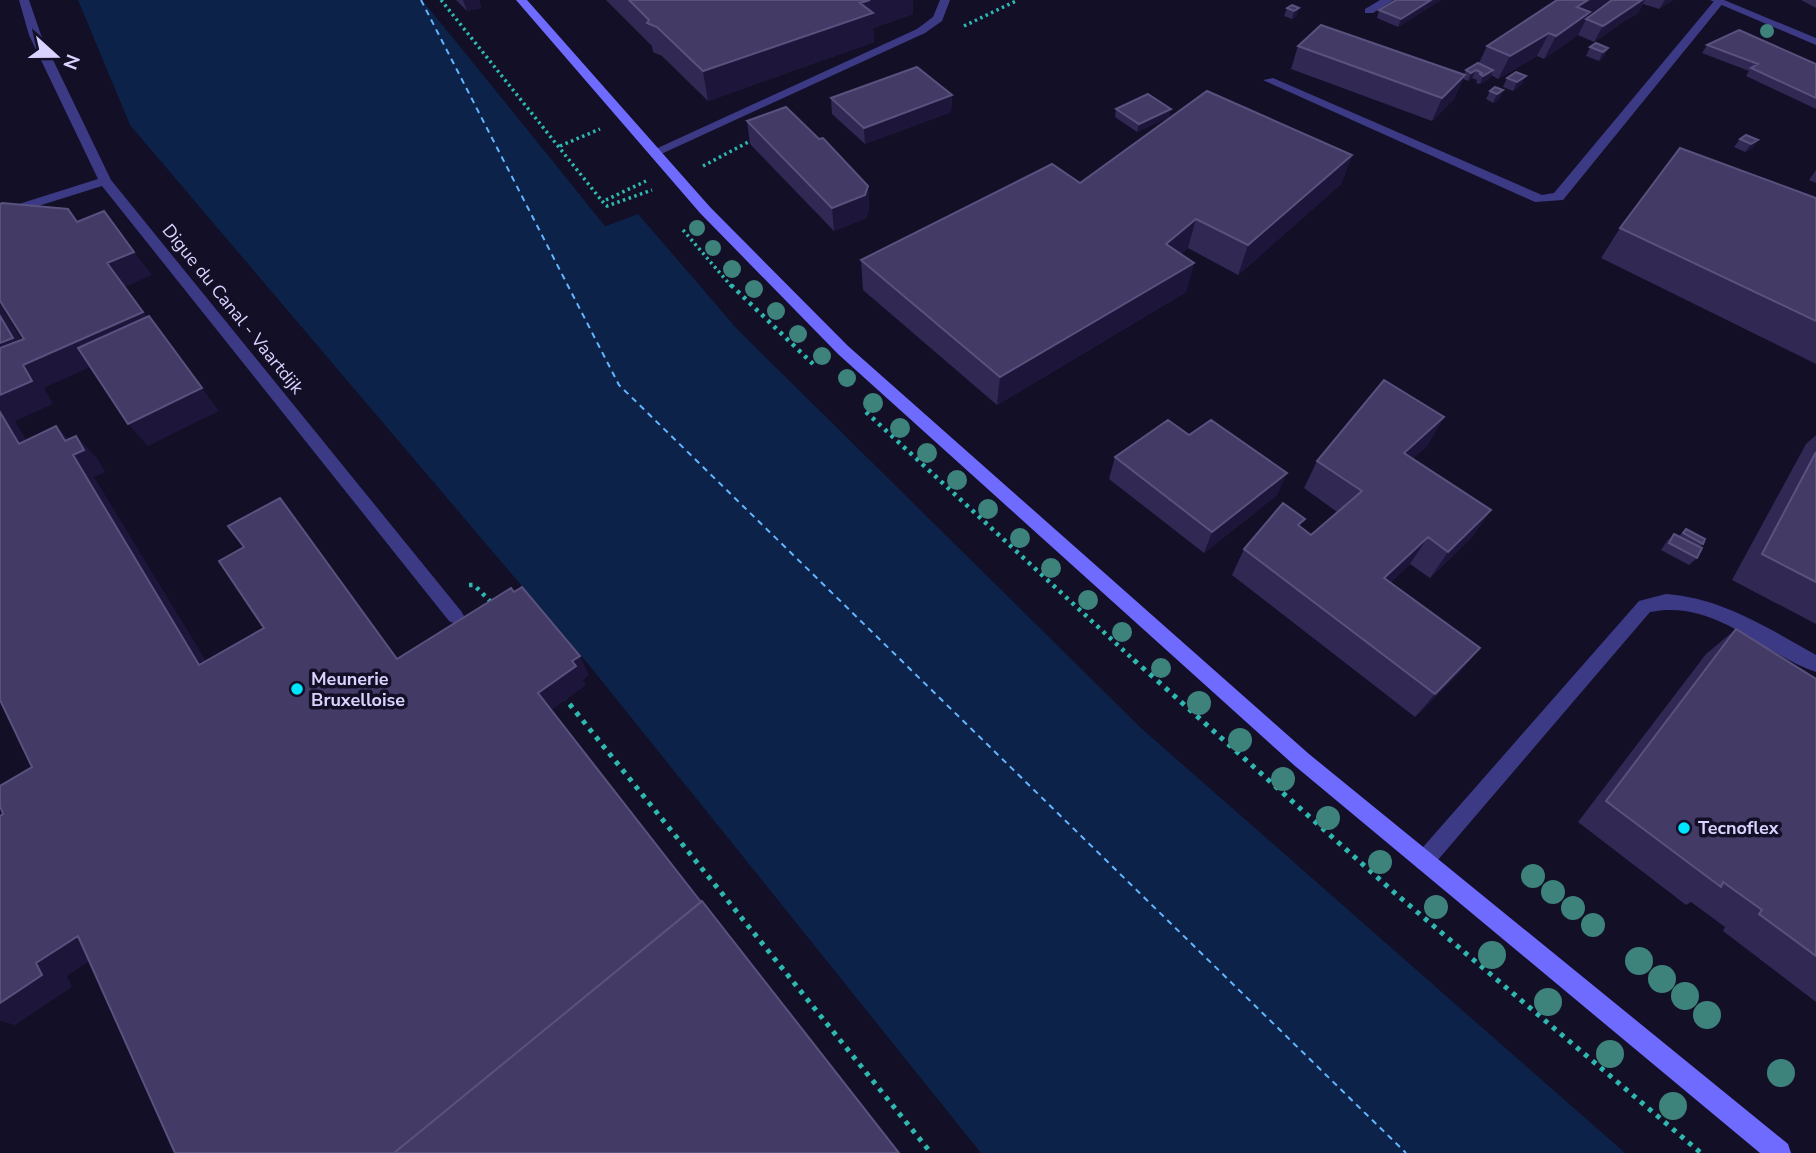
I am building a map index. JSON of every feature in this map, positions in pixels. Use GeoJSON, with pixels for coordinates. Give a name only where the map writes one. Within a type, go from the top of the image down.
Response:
{"type":"FeatureCollection","features":[{"type":"Feature","properties":{"kind":"main road"},"geometry":{"type":"LineString","coordinates":[[521,0],[759,267],[843,350],[1189,662],[1424,861],[1779,1153]]}},
{"type":"Feature","properties":{"kind":"street","name":"Digue du Canal - Vaartdijk"},"geometry":{"type":"LineString","coordinates":[[23,0],[35,35],[105,181],[455,616]]}},
{"type":"Feature","properties":{"kind":"street"},"geometry":{"type":"LineString","coordinates":[[655,152],[921,32],[938,19],[945,0]]}},
{"type":"Feature","properties":{"kind":"street"},"geometry":{"type":"LineString","coordinates":[[1369,11],[1388,0]]}},
{"type":"Feature","properties":{"kind":"street"},"geometry":{"type":"LineString","coordinates":[[1269,80],[1540,199],[1551,200],[1558,197],[1717,1],[1816,42]]}},
{"type":"Feature","properties":{"kind":"street"},"geometry":{"type":"LineString","coordinates":[[0,214],[105,181]]}},
{"type":"Feature","properties":{"kind":"street"},"geometry":{"type":"LineString","coordinates":[[1424,861],[1645,606],[1661,600],[1680,600],[1701,605],[1816,664]]}},
{"type":"Feature","properties":{"kind":"path"},"geometry":{"type":"LineString","coordinates":[[441,0],[607,205],[663,186]]}},
{"type":"Feature","properties":{"kind":"path"},"geometry":{"type":"LineString","coordinates":[[560,146],[601,129]]}},
{"type":"Feature","properties":{"kind":"path"},"geometry":{"type":"LineString","coordinates":[[605,200],[636,186]]}},
{"type":"Feature","properties":{"kind":"path"},"geometry":{"type":"LineString","coordinates":[[708,263],[761,317],[819,368]]}},
{"type":"Feature","properties":{"kind":"path"},"geometry":{"type":"LineString","coordinates":[[862,408],[1226,744],[1701,1153]]}},
{"type":"Feature","properties":{"kind":"path"},"geometry":{"type":"LineString","coordinates":[[429,583],[474,585],[499,610]]}},
{"type":"Feature","properties":{"kind":"path"},"geometry":{"type":"LineString","coordinates":[[559,689],[931,1153]]}},
{"type":"Feature","properties":{"kind":"water"},"geometry":{"type":"Polygon","coordinates":[[[78,0],[423,0],[605,226],[638,214],[738,330],[1141,728],[1625,1153],[981,1153],[589,665],[130,125],[78,0]]]}},
{"type":"Feature","properties":{"kind":"pier"},"geometry":{"type":"Polygon","coordinates":[[[422,0],[427,0],[607,222],[638,210],[642,212],[606,226],[422,0]]]}},
{"type":"Feature","properties":{"kind":"building"},"geometry":{"type":"Polygon","coordinates":[[[629,0],[870,0],[860,3],[873,13],[703,71],[657,27],[647,23],[649,20],[629,0]]]}},
{"type":"Feature","properties":{"kind":"building"},"geometry":{"type":"Polygon","coordinates":[[[1396,0],[1431,0],[1401,19],[1379,10],[1396,0]]]}},
{"type":"Feature","properties":{"kind":"building"},"geometry":{"type":"Polygon","coordinates":[[[1557,0],[1588,0],[1577,7],[1590,12],[1556,36],[1549,33],[1510,56],[1487,46],[1557,0]]]}},
{"type":"Feature","properties":{"kind":"building"},"geometry":{"type":"Polygon","coordinates":[[[1612,0],[1642,0],[1603,26],[1586,19],[1612,0]]]}},
{"type":"Feature","properties":{"kind":"building"},"geometry":{"type":"Polygon","coordinates":[[[1292,5],[1299,8],[1294,11],[1287,8],[1292,5]]]}},
{"type":"Feature","properties":{"kind":"building"},"geometry":{"type":"Polygon","coordinates":[[[1321,25],[1465,75],[1442,98],[1298,46],[1321,25]]]}},
{"type":"Feature","properties":{"kind":"building"},"geometry":{"type":"Polygon","coordinates":[[[1739,30],[1816,64],[1816,98],[1751,68],[1758,64],[1707,45],[1739,30]]]}},
{"type":"Feature","properties":{"kind":"building"},"geometry":{"type":"Polygon","coordinates":[[[1596,43],[1608,48],[1603,52],[1590,47],[1596,43]]]}},
{"type":"Feature","properties":{"kind":"building"},"geometry":{"type":"Polygon","coordinates":[[[1478,63],[1493,70],[1483,76],[1476,70],[1471,73],[1466,70],[1478,63]]]}},
{"type":"Feature","properties":{"kind":"building"},"geometry":{"type":"Polygon","coordinates":[[[917,67],[952,95],[864,128],[831,98],[917,67]]]}},
{"type":"Feature","properties":{"kind":"building"},"geometry":{"type":"Polygon","coordinates":[[[1516,72],[1526,76],[1517,82],[1507,78],[1516,72]]]}},
{"type":"Feature","properties":{"kind":"building"},"geometry":{"type":"Polygon","coordinates":[[[1495,87],[1503,90],[1497,94],[1490,91],[1495,87]]]}},
{"type":"Feature","properties":{"kind":"building"},"geometry":{"type":"Polygon","coordinates":[[[1207,91],[1352,155],[1248,245],[1196,219],[1166,244],[1194,263],[1000,377],[861,260],[1052,164],[1080,183],[1207,91]]]}},
{"type":"Feature","properties":{"kind":"building"},"geometry":{"type":"Polygon","coordinates":[[[1148,94],[1171,109],[1139,124],[1116,109],[1148,94]]]}},
{"type":"Feature","properties":{"kind":"building"},"geometry":{"type":"Polygon","coordinates":[[[786,107],[819,139],[823,138],[868,186],[865,195],[832,208],[747,121],[786,107]]]}},
{"type":"Feature","properties":{"kind":"building"},"geometry":{"type":"Polygon","coordinates":[[[1746,135],[1758,140],[1751,144],[1740,139],[1746,135]]]}},
{"type":"Feature","properties":{"kind":"building"},"geometry":{"type":"Polygon","coordinates":[[[1680,148],[1816,198],[1816,321],[1620,228],[1680,148]]]}},
{"type":"Feature","properties":{"kind":"building"},"geometry":{"type":"Polygon","coordinates":[[[2,203],[68,209],[77,222],[104,211],[134,252],[107,263],[143,312],[23,365],[32,381],[0,395],[0,348],[24,339],[0,301],[2,203]]]}},
{"type":"Feature","properties":{"kind":"building"},"geometry":{"type":"Polygon","coordinates":[[[0,316],[13,338],[0,343],[0,316]]]}},
{"type":"Feature","properties":{"kind":"building"},"geometry":{"type":"Polygon","coordinates":[[[149,316],[202,388],[128,424],[78,348],[149,316]]]}},
{"type":"Feature","properties":{"kind":"building"},"geometry":{"type":"Polygon","coordinates":[[[1384,380],[1444,417],[1404,453],[1491,510],[1448,552],[1428,537],[1384,578],[1480,648],[1435,694],[1244,549],[1283,503],[1305,519],[1298,525],[1311,535],[1362,491],[1317,461],[1384,380]]]}},
{"type":"Feature","properties":{"kind":"building","name":"Meunerie Bruxelloise"},"geometry":{"type":"Polygon","coordinates":[[[0,412],[19,444],[56,426],[65,441],[76,436],[84,450],[73,455],[199,665],[264,628],[219,561],[244,547],[228,526],[280,498],[397,659],[511,588],[514,592],[522,587],[580,656],[572,661],[576,666],[538,693],[701,902],[394,1153],[175,1153],[78,936],[36,963],[42,975],[0,1003],[0,816],[3,814],[0,806],[0,786],[32,767],[0,700],[0,412]]]}},
{"type":"Feature","properties":{"kind":"building"},"geometry":{"type":"Polygon","coordinates":[[[1168,420],[1189,435],[1211,420],[1287,473],[1212,532],[1115,457],[1168,420]]]}},
{"type":"Feature","properties":{"kind":"building"},"geometry":{"type":"Polygon","coordinates":[[[1816,452],[1816,582],[1762,554],[1816,452]]]}},
{"type":"Feature","properties":{"kind":"building"},"geometry":{"type":"Polygon","coordinates":[[[1686,529],[1705,539],[1703,544],[1683,533],[1686,529]]]}},
{"type":"Feature","properties":{"kind":"building"},"geometry":{"type":"Polygon","coordinates":[[[1674,534],[1702,548],[1697,558],[1669,543],[1674,534]]]}},
{"type":"Feature","properties":{"kind":"building"},"geometry":{"type":"Polygon","coordinates":[[[1736,629],[1816,679],[1816,956],[1759,914],[1762,910],[1723,882],[1721,887],[1606,801],[1736,629]]]}},
{"type":"Feature","properties":{"kind":"building"},"geometry":{"type":"Polygon","coordinates":[[[702,901],[899,1153],[394,1153],[702,901]]]}},
{"type":"Feature","properties":{"kind":"ferry route"},"geometry":{"type":"LineString","coordinates":[[421,0],[619,385],[1406,1153]]}},
{"type":"Feature","properties":{"kind":"place","name":"Meunerie Bruxelloise"},"geometry":{"type":"Point","coordinates":[297,689]}},
{"type":"Feature","properties":{"kind":"place","name":"Tecnoflex"},"geometry":{"type":"Point","coordinates":[1684,828]}}]}
